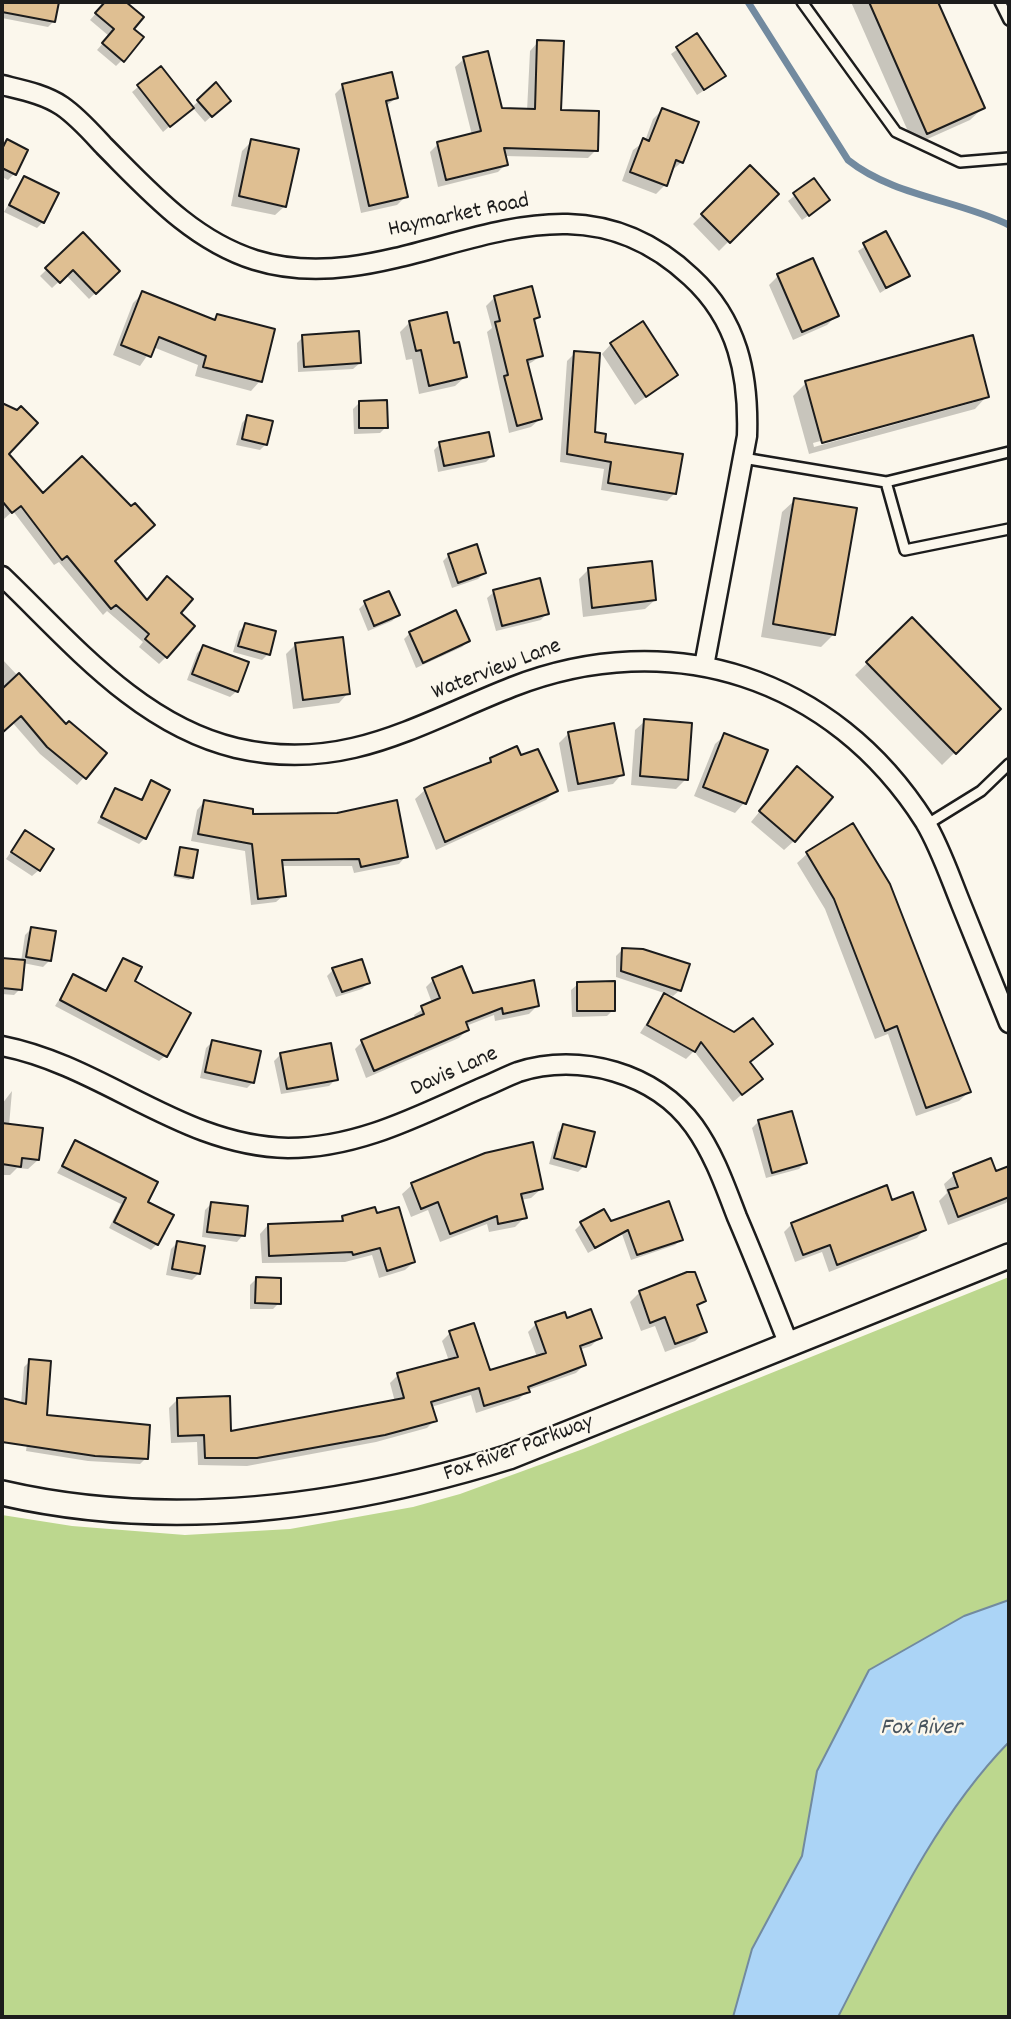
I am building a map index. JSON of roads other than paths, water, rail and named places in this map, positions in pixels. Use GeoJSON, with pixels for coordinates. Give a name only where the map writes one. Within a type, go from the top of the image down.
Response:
{"type":"FeatureCollection","features":[{"type":"Feature","properties":{"kind":"street","name":"Haymarket Road"},"geometry":{"type":"LineString","coordinates":[[2,85],[29,92],[61,106],[186,224],[223,246],[256,260],[310,268],[347,267],[534,224],[567,223],[601,227],[653,247],[701,285],[735,342],[745,370],[748,403],[743,458],[704,666]]}},
{"type":"Feature","properties":{"kind":"street","name":"Waterview Lane"},"geometry":{"type":"LineString","coordinates":[[2,576],[139,703],[170,723],[210,740],[277,755],[318,755],[355,750],[403,735],[534,679],[579,666],[638,660],[704,666],[749,678],[788,695],[840,728],[873,755],[926,825],[1009,1023]]}},
{"type":"Feature","properties":{"kind":"street","name":"Davis Lane"},"geometry":{"type":"LineString","coordinates":[[2,1046],[55,1059],[194,1129],[237,1142],[289,1148],[333,1144],[377,1134],[519,1072],[564,1065],[621,1073],[642,1082],[673,1104],[693,1124],[712,1154],[789,1345]]}},
{"type":"Feature","properties":{"kind":"street","name":"Fox River Parkway"},"geometry":{"type":"LineString","coordinates":[[2,1493],[94,1507],[180,1512],[274,1509],[351,1499],[433,1481],[509,1457],[1009,1256]]}},
{"type":"Feature","properties":{"kind":"lane"},"geometry":{"type":"LineString","coordinates":[[802,2],[896,132],[960,162],[1009,158]]}},
{"type":"Feature","properties":{"kind":"lane"},"geometry":{"type":"LineString","coordinates":[[1000,2],[1009,20]]}},
{"type":"Feature","properties":{"kind":"lane"},"geometry":{"type":"LineString","coordinates":[[743,458],[886,482],[1009,452]]}},
{"type":"Feature","properties":{"kind":"lane"},"geometry":{"type":"LineString","coordinates":[[886,482],[905,550],[1009,529]]}},
{"type":"Feature","properties":{"kind":"lane"},"geometry":{"type":"LineString","coordinates":[[926,825],[981,790],[1009,764]]}},
{"type":"Feature","properties":{"kind":"water","name":"Fox River"},"geometry":{"type":"Polygon","coordinates":[[[1009,1600],[1009,1742],[982,1772],[935,1838],[894,1909],[838,2017],[733,2017],[752,1949],[802,1856],[817,1771],[869,1670],[964,1616],[1009,1600]]]}},
{"type":"Feature","properties":{"kind":"waterway"},"geometry":{"type":"LineString","coordinates":[[748,2],[848,160],[885,182],[1009,225]]}}]}
